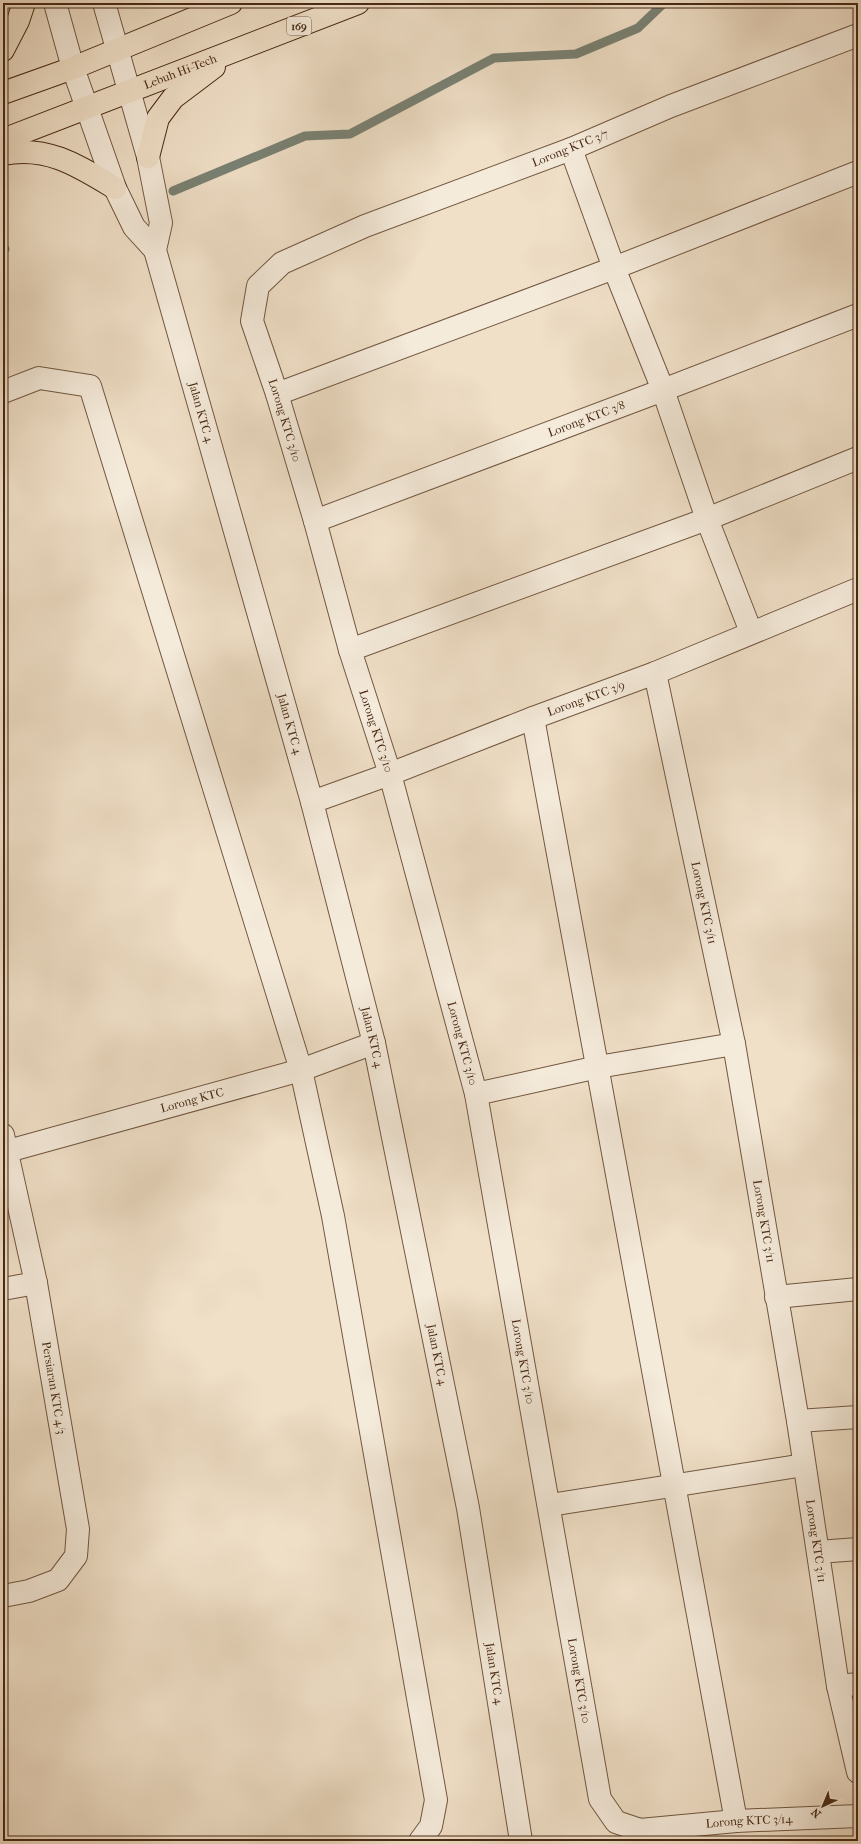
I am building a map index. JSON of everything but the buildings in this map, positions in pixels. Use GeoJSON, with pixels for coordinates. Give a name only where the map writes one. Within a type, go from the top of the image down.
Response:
{"type":"FeatureCollection","features":[{"type":"Feature","properties":{"kind":"main road"},"geometry":{"type":"LineString","coordinates":[[3,50],[18,21],[24,3]]}},
{"type":"Feature","properties":{"kind":"main road"},"geometry":{"type":"LineString","coordinates":[[3,93],[73,68],[116,49],[231,3]]}},
{"type":"Feature","properties":{"kind":"main road","name":"Lebuh Hi-Tech"},"geometry":{"type":"LineString","coordinates":[[3,140],[86,106],[240,49],[358,3]]}},
{"type":"Feature","properties":{"kind":"main road"},"geometry":{"type":"LineString","coordinates":[[148,157],[158,118],[173,98],[240,49]]}},
{"type":"Feature","properties":{"kind":"main road"},"geometry":{"type":"LineString","coordinates":[[3,154],[20,150],[50,155],[83,169],[115,188]]}},
{"type":"Feature","properties":{"kind":"street","name":"Jalan KTC 4"},"geometry":{"type":"LineString","coordinates":[[54,3],[73,68],[115,188],[134,227],[155,250],[312,802],[374,1043],[468,1508],[521,1841]]}},
{"type":"Feature","properties":{"kind":"street","name":"Jalan KTC 4"},"geometry":{"type":"LineString","coordinates":[[104,3],[148,157],[161,222],[155,250]]}},
{"type":"Feature","properties":{"kind":"street","name":"Lorong KTC 3/7"},"geometry":{"type":"LineString","coordinates":[[282,263],[365,226],[571,149],[671,106],[858,35]]}},
{"type":"Feature","properties":{"kind":"street"},"geometry":{"type":"LineString","coordinates":[[571,149],[614,268],[664,390],[707,519],[751,632]]}},
{"type":"Feature","properties":{"kind":"street"},"geometry":{"type":"LineString","coordinates":[[277,394],[614,268],[858,172]]}},
{"type":"Feature","properties":{"kind":"street","name":"Lorong KTC 3/10"},"geometry":{"type":"LineString","coordinates":[[282,263],[258,286],[252,321],[277,394],[315,521],[350,650],[390,774],[476,1094],[550,1505],[600,1798],[616,1822],[640,1830]]}},
{"type":"Feature","properties":{"kind":"street","name":"Lorong KTC 3/8"},"geometry":{"type":"LineString","coordinates":[[315,521],[664,390],[858,315]]}},
{"type":"Feature","properties":{"kind":"street"},"geometry":{"type":"LineString","coordinates":[[3,392],[39,378],[90,386],[301,1070],[333,1216],[436,1800],[431,1826],[420,1841]]}},
{"type":"Feature","properties":{"kind":"street"},"geometry":{"type":"LineString","coordinates":[[350,650],[707,519],[858,458]]}},
{"type":"Feature","properties":{"kind":"street","name":"Lorong KTC 3/9"},"geometry":{"type":"LineString","coordinates":[[312,802],[390,774],[533,718],[655,673],[858,589]]}},
{"type":"Feature","properties":{"kind":"street","name":"Lorong KTC 3/11"},"geometry":{"type":"LineString","coordinates":[[655,673],[734,1044],[798,1421],[818,1552],[848,1685],[858,1772]]}},
{"type":"Feature","properties":{"kind":"street"},"geometry":{"type":"LineString","coordinates":[[533,718],[736,1821]]}},
{"type":"Feature","properties":{"kind":"street","name":"Lorong KTC"},"geometry":{"type":"LineString","coordinates":[[5,1143],[301,1070],[374,1043]]}},
{"type":"Feature","properties":{"kind":"street"},"geometry":{"type":"LineString","coordinates":[[476,1094],[598,1067],[734,1044]]}},
{"type":"Feature","properties":{"kind":"street","name":"Persiaran KTC 4/3"},"geometry":{"type":"LineString","coordinates":[[3,1596],[29,1591],[58,1580],[76,1556],[78,1529],[36,1283],[5,1143]]}},
{"type":"Feature","properties":{"kind":"street"},"geometry":{"type":"LineString","coordinates":[[3,1290],[36,1283]]}},
{"type":"Feature","properties":{"kind":"street"},"geometry":{"type":"LineString","coordinates":[[776,1297],[858,1289]]}},
{"type":"Feature","properties":{"kind":"street"},"geometry":{"type":"LineString","coordinates":[[798,1421],[858,1416]]}},
{"type":"Feature","properties":{"kind":"street"},"geometry":{"type":"LineString","coordinates":[[550,1505],[675,1484],[804,1465]]}},
{"type":"Feature","properties":{"kind":"street"},"geometry":{"type":"LineString","coordinates":[[818,1552],[858,1549]]}},
{"type":"Feature","properties":{"kind":"street","name":"Lorong KTC 3/14"},"geometry":{"type":"LineString","coordinates":[[640,1830],[736,1821],[858,1816]]}},
{"type":"Feature","properties":{"kind":"waterway"},"geometry":{"type":"LineString","coordinates":[[173,191],[305,136],[350,134],[494,58],[576,54],[638,28],[664,3]]}}]}
